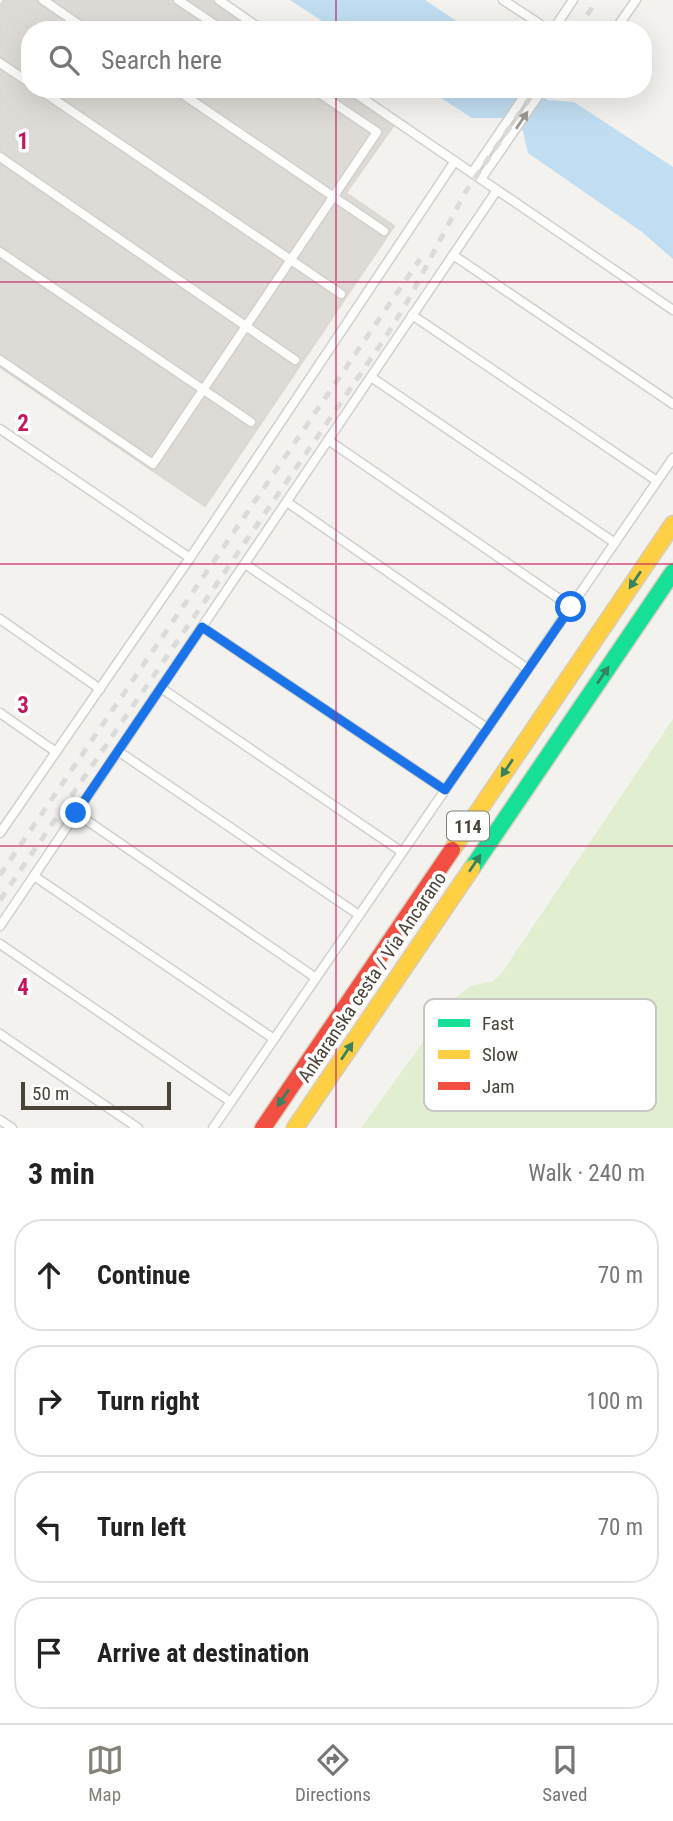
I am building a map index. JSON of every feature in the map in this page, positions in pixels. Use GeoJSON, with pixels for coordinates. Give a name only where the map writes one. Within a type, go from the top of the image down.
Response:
{"type":"FeatureCollection","features":[{"type":"Feature","properties":{"kind":"main road","name":"114"},"geometry":{"type":"LineString","coordinates":[[263,1128],[673,523]]}},
{"type":"Feature","properties":{"kind":"main road","name":"Ankaranska cesta / Via Ancarano"},"geometry":{"type":"LineString","coordinates":[[295,1128],[673,572]]}},
{"type":"Feature","properties":{"kind":"lane"},"geometry":{"type":"LineString","coordinates":[[43,0],[74,21]]}},
{"type":"Feature","properties":{"kind":"lane"},"geometry":{"type":"LineString","coordinates":[[178,0],[210,21]]}},
{"type":"Feature","properties":{"kind":"lane"},"geometry":{"type":"LineString","coordinates":[[219,0],[249,21]]}},
{"type":"Feature","properties":{"kind":"lane"},"geometry":{"type":"LineString","coordinates":[[503,0],[537,21]]}},
{"type":"Feature","properties":{"kind":"lane"},"geometry":{"type":"LineString","coordinates":[[558,21],[573,0]]}},
{"type":"Feature","properties":{"kind":"lane"},"geometry":{"type":"LineString","coordinates":[[621,21],[636,0]]}},
{"type":"Feature","properties":{"kind":"lane"},"geometry":{"type":"LineString","coordinates":[[0,63],[21,77]]}},
{"type":"Feature","properties":{"kind":"lane"},"geometry":{"type":"LineString","coordinates":[[52,98],[341,294]]}},
{"type":"Feature","properties":{"kind":"lane"},"geometry":{"type":"LineString","coordinates":[[188,98],[384,231]]}},
{"type":"Feature","properties":{"kind":"lane"},"geometry":{"type":"LineString","coordinates":[[0,360],[153,464],[377,132],[326,98]]}},
{"type":"Feature","properties":{"kind":"lane"},"geometry":{"type":"LineString","coordinates":[[362,98],[673,310]]}},
{"type":"Feature","properties":{"kind":"lane"},"geometry":{"type":"LineString","coordinates":[[472,173],[523,98]]}},
{"type":"Feature","properties":{"kind":"lane"},"geometry":{"type":"LineString","coordinates":[[481,179],[537,98]]}},
{"type":"Feature","properties":{"kind":"lane"},"geometry":{"type":"LineString","coordinates":[[0,157],[296,359]]}},
{"type":"Feature","properties":{"kind":"lane"},"geometry":{"type":"LineString","coordinates":[[0,833],[190,558],[455,162]]}},
{"type":"Feature","properties":{"kind":"lane"},"geometry":{"type":"LineString","coordinates":[[0,926],[497,190]]}},
{"type":"Feature","properties":{"kind":"lane"},"geometry":{"type":"LineString","coordinates":[[0,252],[251,422]]}},
{"type":"Feature","properties":{"kind":"lane"},"geometry":{"type":"LineString","coordinates":[[453,255],[673,404]]}},
{"type":"Feature","properties":{"kind":"lane"},"geometry":{"type":"LineString","coordinates":[[412,315],[657,481]]}},
{"type":"Feature","properties":{"kind":"lane"},"geometry":{"type":"LineString","coordinates":[[371,377],[615,543]]}},
{"type":"Feature","properties":{"kind":"lane"},"geometry":{"type":"LineString","coordinates":[[0,429],[190,558]]}},
{"type":"Feature","properties":{"kind":"lane"},"geometry":{"type":"LineString","coordinates":[[328,440],[571,607]]}},
{"type":"Feature","properties":{"kind":"lane"},"geometry":{"type":"LineString","coordinates":[[213,1128],[673,458]]}},
{"type":"Feature","properties":{"kind":"lane"},"geometry":{"type":"LineString","coordinates":[[287,502],[528,669]]}},
{"type":"Feature","properties":{"kind":"lane"},"geometry":{"type":"LineString","coordinates":[[245,564],[487,728]]}},
{"type":"Feature","properties":{"kind":"lane"},"geometry":{"type":"LineString","coordinates":[[0,619],[100,688]]}},
{"type":"Feature","properties":{"kind":"lane"},"geometry":{"type":"LineString","coordinates":[[202,627],[445,790]]}},
{"type":"Feature","properties":{"kind":"lane"},"geometry":{"type":"LineString","coordinates":[[161,688],[402,852]]}},
{"type":"Feature","properties":{"kind":"lane"},"geometry":{"type":"LineString","coordinates":[[0,713],[56,752]]}},
{"type":"Feature","properties":{"kind":"lane"},"geometry":{"type":"LineString","coordinates":[[118,751],[359,915]]}},
{"type":"Feature","properties":{"kind":"lane"},"geometry":{"type":"LineString","coordinates":[[76,813],[316,978]]}},
{"type":"Feature","properties":{"kind":"lane"},"geometry":{"type":"LineString","coordinates":[[34,876],[274,1039]]}},
{"type":"Feature","properties":{"kind":"lane"},"geometry":{"type":"LineString","coordinates":[[0,944],[231,1102]]}},
{"type":"Feature","properties":{"kind":"lane"},"geometry":{"type":"LineString","coordinates":[[0,1034],[138,1128]]}},
{"type":"Feature","properties":{"kind":"lane"},"geometry":{"type":"LineString","coordinates":[[0,1120],[12,1128]]}},
{"type":"Feature","properties":{"kind":"green space"},"geometry":{"type":"Polygon","coordinates":[[[673,719],[673,1128],[361,1128],[424,1041],[424,1111],[656,1111],[656,999],[454,999],[471,986],[493,981],[501,974],[673,719]]]}},
{"type":"Feature","properties":{"kind":"water"},"geometry":{"type":"Polygon","coordinates":[[[290,0],[425,0],[456,21],[322,21],[290,0]]]}},
{"type":"Feature","properties":{"kind":"water"},"geometry":{"type":"Polygon","coordinates":[[[441,98],[545,98],[574,102],[673,167],[673,259],[642,232],[528,153],[523,131],[503,118],[472,118],[441,98]]]}},
{"type":"Feature","properties":{"kind":"building"},"geometry":{"type":"Polygon","coordinates":[[[4,0],[210,0],[240,21],[21,21],[21,98],[354,98],[394,125],[346,193],[394,226],[205,506],[0,367],[0,6],[4,0]]]}},
{"type":"Feature","properties":{"kind":"railway"},"geometry":{"type":"LineString","coordinates":[[583,21],[597,0]]}},
{"type":"Feature","properties":{"kind":"railway"},"geometry":{"type":"LineString","coordinates":[[0,900],[385,338],[410,297],[466,191],[530,98]]}},
{"type":"Feature","properties":{"kind":"railway"},"geometry":{"type":"LineString","coordinates":[[0,875],[420,259]]}},
{"type":"Feature","properties":{"kind":"traffic: fast"},"geometry":{"type":"LineString","coordinates":[[472,868],[673,572]]}},
{"type":"Feature","properties":{"kind":"traffic: slow"},"geometry":{"type":"LineString","coordinates":[[452,850],[673,524]]}},
{"type":"Feature","properties":{"kind":"traffic: slow"},"geometry":{"type":"LineString","coordinates":[[295,1128],[472,868]]}},
{"type":"Feature","properties":{"kind":"traffic: jam"},"geometry":{"type":"LineString","coordinates":[[263,1128],[452,850]]}},
{"type":"Feature","properties":{"kind":"route"},"geometry":{"type":"LineString","coordinates":[[76,813],[202,627],[445,790],[571,607]]}}]}
